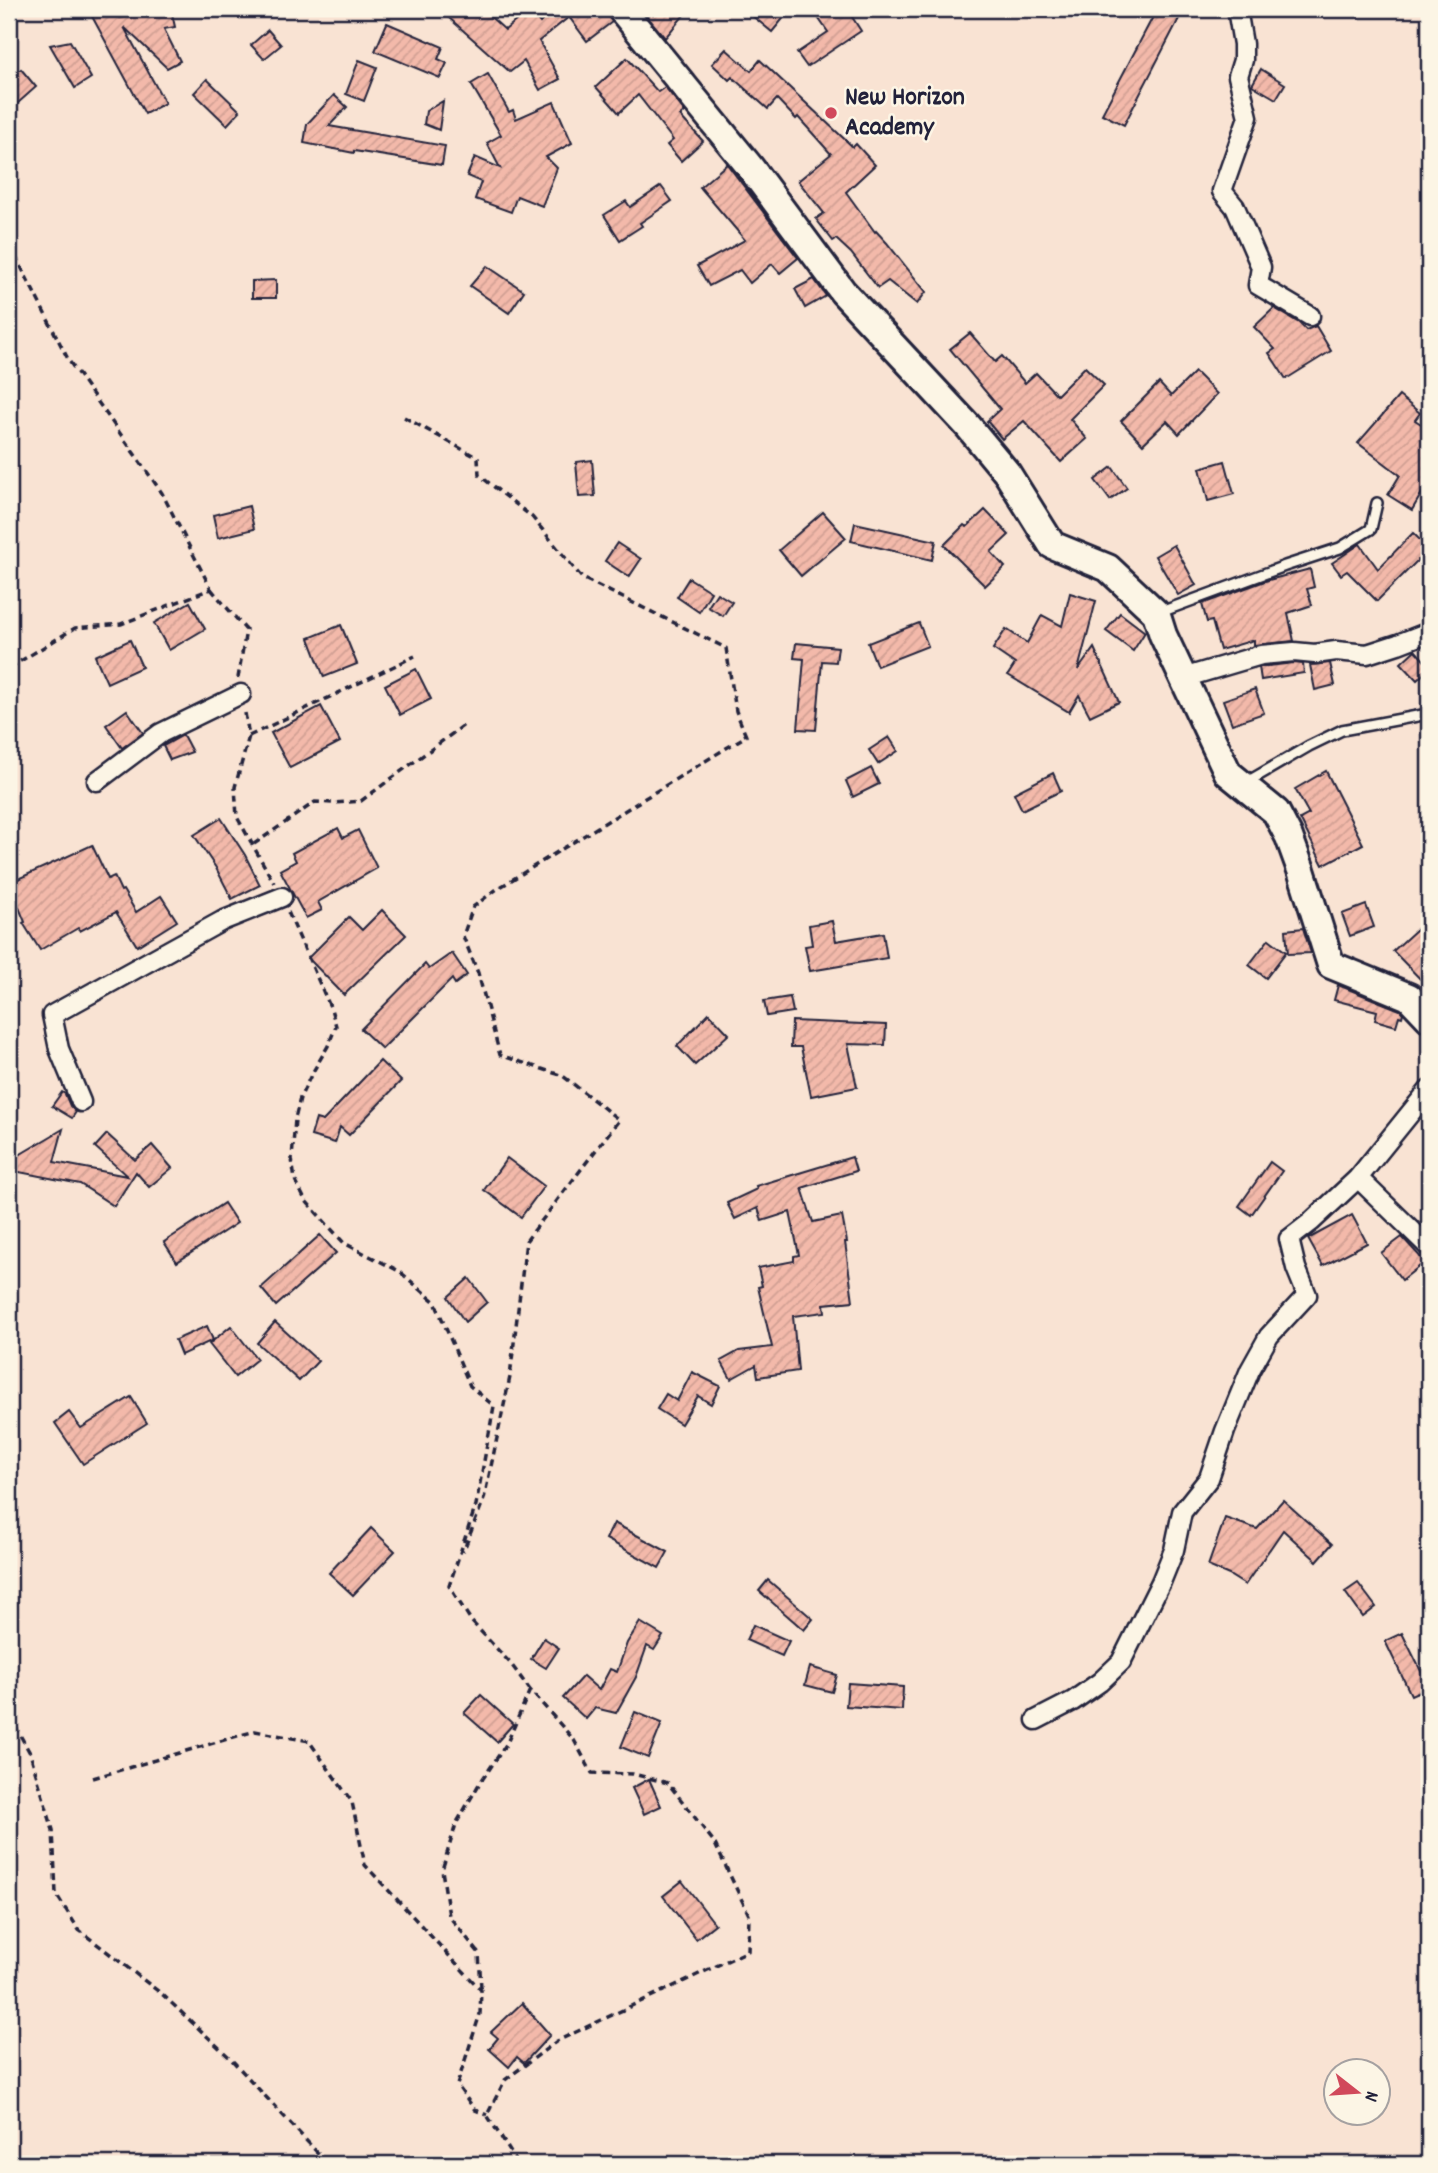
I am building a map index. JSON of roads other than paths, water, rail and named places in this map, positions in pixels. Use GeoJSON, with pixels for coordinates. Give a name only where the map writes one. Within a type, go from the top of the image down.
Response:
{"type":"FeatureCollection","features":[{"type":"Feature","properties":{"kind":"street"},"geometry":{"type":"LineString","coordinates":[[621,9],[750,167],[843,292],[968,426],[1007,473],[1052,545],[1108,568],[1156,613],[1163,635],[1228,773],[1276,812],[1289,837],[1331,965],[1409,997],[1429,1018]]}},
{"type":"Feature","properties":{"kind":"street"},"geometry":{"type":"LineString","coordinates":[[1237,9],[1243,44],[1243,60],[1238,76],[1248,117],[1222,191],[1235,207],[1261,267],[1258,285],[1310,316]]}},
{"type":"Feature","properties":{"kind":"street"},"geometry":{"type":"LineString","coordinates":[[1183,678],[1261,655],[1294,652],[1367,654],[1429,632]]}},
{"type":"Feature","properties":{"kind":"street"},"geometry":{"type":"LineString","coordinates":[[97,781],[161,733],[241,694]]}},
{"type":"Feature","properties":{"kind":"street"},"geometry":{"type":"LineString","coordinates":[[81,1102],[59,1049],[52,1015],[222,921],[282,897]]}},
{"type":"Feature","properties":{"kind":"street"},"geometry":{"type":"LineString","coordinates":[[1036,1720],[1073,1701],[1100,1682],[1121,1662],[1161,1582],[1174,1550],[1182,1512],[1209,1478],[1250,1370],[1269,1336],[1307,1295],[1296,1268],[1289,1239],[1358,1178],[1429,1090]]}},
{"type":"Feature","properties":{"kind":"street"},"geometry":{"type":"LineString","coordinates":[[1358,1178],[1429,1247]]}},
{"type":"Feature","properties":{"kind":"lane"},"geometry":{"type":"LineString","coordinates":[[1156,613],[1340,548],[1371,529],[1377,503]]}},
{"type":"Feature","properties":{"kind":"lane"},"geometry":{"type":"LineString","coordinates":[[1242,785],[1342,730],[1428,714]]}},
{"type":"Feature","properties":{"kind":"place","name":"New Horizon Academy"},"geometry":{"type":"Point","coordinates":[831,113]}}]}
